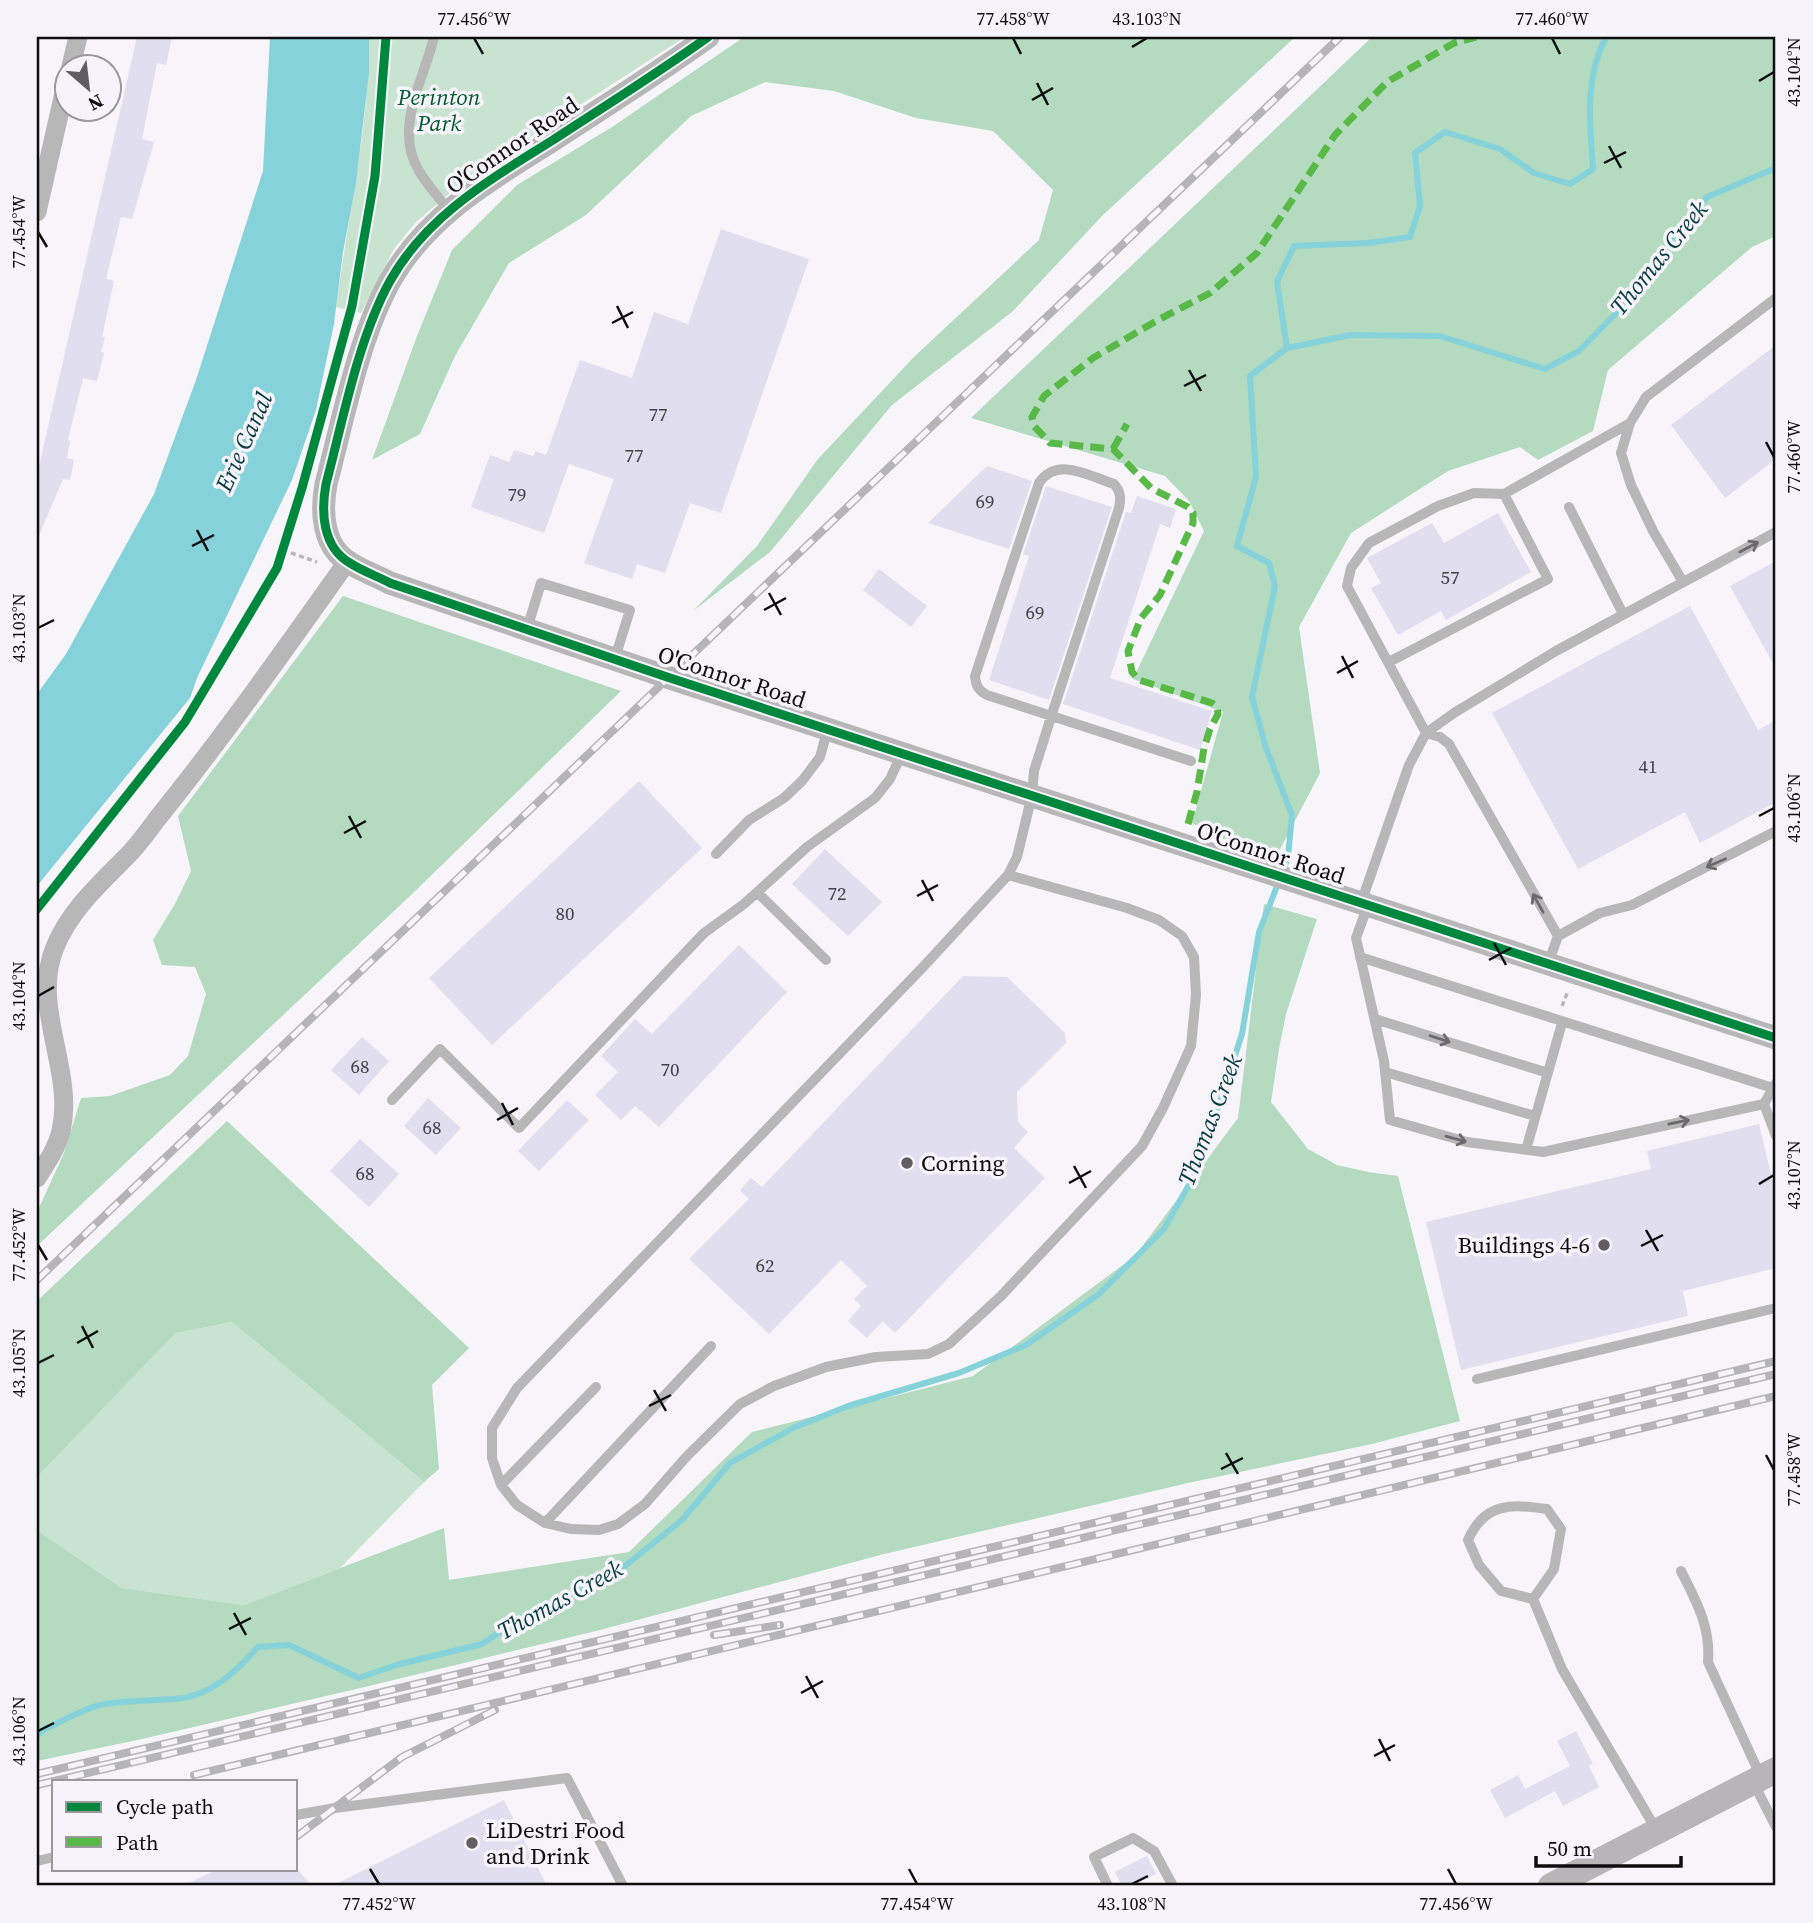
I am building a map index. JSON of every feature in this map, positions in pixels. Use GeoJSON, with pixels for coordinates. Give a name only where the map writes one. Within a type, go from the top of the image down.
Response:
{"type":"FeatureCollection","features":[{"type":"Feature","properties":{"kind":"main road"},"geometry":{"type":"LineString","coordinates":[[1551,1886],[1764,1777]]}},
{"type":"Feature","properties":{"kind":"street","name":"O'Connor Road"},"geometry":{"type":"LineString","coordinates":[[708,37],[448,210],[426,231],[406,257],[390,282],[370,328],[324,495],[322,506],[325,527],[342,556],[390,583],[1776,1038]]}},
{"type":"Feature","properties":{"kind":"street"},"geometry":{"type":"LineString","coordinates":[[37,212],[57,122]]}},
{"type":"Feature","properties":{"kind":"street"},"geometry":{"type":"LineString","coordinates":[[37,1178],[50,1158],[61,1132],[63,1082],[48,1004],[48,976],[53,952],[64,927],[82,902],[133,850],[215,747],[342,556]]}},
{"type":"Feature","properties":{"kind":"lane"},"geometry":{"type":"LineString","coordinates":[[434,37],[408,124],[408,142],[419,173],[448,210]]}},
{"type":"Feature","properties":{"kind":"lane"},"geometry":{"type":"LineString","coordinates":[[1683,582],[1653,531],[1631,485],[1621,453],[1630,423],[1646,397],[1776,298]]}},
{"type":"Feature","properties":{"kind":"lane"},"geometry":{"type":"LineString","coordinates":[[1558,936],[1449,744],[1440,737],[1426,733],[1348,586],[1351,568],[1369,544],[1438,506],[1474,493],[1504,494],[1630,423]]}},
{"type":"Feature","properties":{"kind":"lane"},"geometry":{"type":"LineString","coordinates":[[1008,875],[1127,908],[1159,920],[1182,936],[1194,957],[1196,995],[1191,1046],[1163,1108],[1142,1146],[1001,1296],[949,1344],[928,1354],[876,1357],[825,1367],[774,1386],[740,1404],[687,1456],[645,1504],[618,1524],[600,1530],[571,1529],[545,1523],[517,1505],[501,1485],[492,1458],[492,1428],[517,1388],[915,976],[1008,875],[1017,857],[1032,795],[1034,771],[1051,717],[1121,499],[1120,491],[1114,484],[1063,468],[1053,469],[1038,483],[975,676],[979,691],[1051,717],[1191,761]]}},
{"type":"Feature","properties":{"kind":"lane"},"geometry":{"type":"LineString","coordinates":[[1389,662],[1548,579],[1504,494]]}},
{"type":"Feature","properties":{"kind":"lane"},"geometry":{"type":"LineString","coordinates":[[1569,508],[1623,614]]}},
{"type":"Feature","properties":{"kind":"lane"},"geometry":{"type":"LineString","coordinates":[[1360,957],[1562,1023],[1775,1085],[1764,1104],[1543,1152],[1467,1142],[1390,1120],[1385,1072],[1374,1018],[1360,957],[1356,938],[1364,904],[1409,765],[1426,733],[1514,675],[1776,532]]}},
{"type":"Feature","properties":{"kind":"lane"},"geometry":{"type":"LineString","coordinates":[[527,629],[541,583],[630,610],[615,658]]}},
{"type":"Feature","properties":{"kind":"lane"},"geometry":{"type":"LineString","coordinates":[[716,854],[749,820],[784,798],[802,781],[820,757],[828,728]]}},
{"type":"Feature","properties":{"kind":"lane"},"geometry":{"type":"LineString","coordinates":[[392,1100],[440,1049],[519,1128],[704,933],[758,892],[807,847],[875,798],[890,779],[902,753]]}},
{"type":"Feature","properties":{"kind":"lane"},"geometry":{"type":"LineString","coordinates":[[1548,964],[1558,936],[1600,913],[1632,905],[1776,831]]}},
{"type":"Feature","properties":{"kind":"lane"},"geometry":{"type":"LineString","coordinates":[[758,892],[825,960]]}},
{"type":"Feature","properties":{"kind":"lane"},"geometry":{"type":"LineString","coordinates":[[1374,1018],[1548,1073]]}},
{"type":"Feature","properties":{"kind":"lane"},"geometry":{"type":"LineString","coordinates":[[1526,1150],[1562,1023]]}},
{"type":"Feature","properties":{"kind":"lane"},"geometry":{"type":"LineString","coordinates":[[1385,1072],[1535,1116]]}},
{"type":"Feature","properties":{"kind":"lane"},"geometry":{"type":"LineString","coordinates":[[1764,1104],[1776,1136]]}},
{"type":"Feature","properties":{"kind":"lane"},"geometry":{"type":"LineString","coordinates":[[1477,1379],[1776,1308]]}},
{"type":"Feature","properties":{"kind":"lane"},"geometry":{"type":"LineString","coordinates":[[545,1523],[711,1346]]}},
{"type":"Feature","properties":{"kind":"lane"},"geometry":{"type":"LineString","coordinates":[[501,1485],[596,1387]]}},
{"type":"Feature","properties":{"kind":"lane"},"geometry":{"type":"LineString","coordinates":[[1518,1505],[1547,1509],[1561,1530],[1555,1569],[1533,1599],[1501,1591],[1479,1565],[1468,1540],[1476,1522],[1494,1510],[1518,1505]]}},
{"type":"Feature","properties":{"kind":"lane"},"geometry":{"type":"LineString","coordinates":[[1681,1571],[1706,1624],[1708,1661],[1764,1777],[1776,1827]]}},
{"type":"Feature","properties":{"kind":"lane"},"geometry":{"type":"LineString","coordinates":[[1533,1599],[1562,1669],[1658,1832]]}},
{"type":"Feature","properties":{"kind":"lane"},"geometry":{"type":"LineString","coordinates":[[298,1815],[567,1778],[623,1886]]}},
{"type":"Feature","properties":{"kind":"lane"},"geometry":{"type":"LineString","coordinates":[[1108,1886],[1094,1857],[1133,1838],[1154,1851],[1173,1886]]}},
{"type":"Feature","properties":{"kind":"path"},"geometry":{"type":"LineString","coordinates":[[283,550],[325,562],[342,556]]}},
{"type":"Feature","properties":{"kind":"green space","name":"Perinton Park"},"geometry":{"type":"Polygon","coordinates":[[[369,37],[685,37],[469,177],[416,222],[394,249],[361,313],[336,307],[362,139],[369,37]]]}},
{"type":"Feature","properties":{"kind":"green space"},"geometry":{"type":"Polygon","coordinates":[[[744,37],[1295,37],[1102,216],[1012,312],[892,405],[770,552],[693,611],[757,546],[818,459],[914,357],[1039,240],[1053,190],[993,131],[916,118],[834,91],[765,82],[691,116],[586,215],[509,263],[455,356],[420,434],[372,460],[452,250],[517,185],[612,127],[744,37]]]}},
{"type":"Feature","properties":{"kind":"green space"},"geometry":{"type":"Polygon","coordinates":[[[1372,37],[1776,37],[1776,236],[1752,247],[1608,370],[1593,431],[1538,460],[1520,447],[1448,471],[1351,533],[1299,627],[1320,773],[1277,855],[1224,839],[1192,823],[1223,712],[1133,679],[1204,531],[1189,501],[1165,476],[971,418],[1372,37]]]}},
{"type":"Feature","properties":{"kind":"green space"},"geometry":{"type":"Polygon","coordinates":[[[343,596],[621,691],[410,896],[37,1246],[37,1212],[64,1153],[81,1098],[110,1096],[170,1075],[188,1056],[206,994],[195,967],[162,965],[153,940],[191,871],[178,816],[343,596]]]}},
{"type":"Feature","properties":{"kind":"green space"},"geometry":{"type":"Polygon","coordinates":[[[1264,904],[1317,919],[1286,1014],[1271,1102],[1308,1149],[1337,1165],[1398,1176],[1460,1421],[1372,1444],[1188,1483],[884,1554],[600,1630],[142,1739],[37,1761],[37,1530],[122,1588],[244,1605],[444,1528],[449,1580],[629,1552],[752,1432],[973,1376],[1135,1256],[1238,1118],[1264,904]]]}},
{"type":"Feature","properties":{"kind":"green space"},"geometry":{"type":"Polygon","coordinates":[[[227,1121],[469,1348],[432,1385],[439,1469],[424,1482],[232,1322],[176,1333],[37,1477],[37,1301],[227,1121]]]}},
{"type":"Feature","properties":{"kind":"green space"},"geometry":{"type":"Polygon","coordinates":[[[232,1322],[424,1482],[340,1568],[244,1605],[122,1588],[37,1530],[37,1477],[176,1333],[232,1322]]]}},
{"type":"Feature","properties":{"kind":"water","name":"Erie Canal"},"geometry":{"type":"Polygon","coordinates":[[[270,37],[369,37],[369,73],[356,183],[343,252],[334,324],[316,410],[292,480],[197,678],[190,698],[37,886],[37,694],[66,654],[154,494],[196,380],[263,171],[270,37]]]}},
{"type":"Feature","properties":{"kind":"building"},"geometry":{"type":"Polygon","coordinates":[[[137,37],[172,37],[166,65],[157,63],[142,139],[154,142],[132,219],[121,217],[106,279],[114,281],[102,337],[105,337],[101,352],[104,353],[97,381],[83,378],[68,440],[67,458],[74,460],[70,480],[63,479],[37,540],[37,475],[118,122],[122,122],[122,103],[137,37]]]}},
{"type":"Feature","properties":{"kind":"building"},"geometry":{"type":"Polygon","coordinates":[[[721,229],[809,259],[721,513],[690,503],[665,573],[637,564],[632,579],[584,563],[614,479],[569,464],[544,533],[471,507],[490,455],[509,462],[514,450],[533,456],[536,451],[546,455],[580,360],[632,378],[654,312],[688,324],[721,229]]]}},
{"type":"Feature","properties":{"kind":"building"},"geometry":{"type":"Polygon","coordinates":[[[1776,345],[1776,459],[1725,498],[1671,425],[1776,345]]]}},
{"type":"Feature","properties":{"kind":"building"},"geometry":{"type":"Polygon","coordinates":[[[987,466],[1032,481],[1009,549],[928,523],[987,466]]]}},
{"type":"Feature","properties":{"kind":"building"},"geometry":{"type":"Polygon","coordinates":[[[1046,486],[1112,507],[1049,700],[989,680],[1029,556],[1023,554],[1046,486]]]}},
{"type":"Feature","properties":{"kind":"building"},"geometry":{"type":"Polygon","coordinates":[[[1137,496],[1176,509],[1170,528],[1160,524],[1110,678],[1212,711],[1200,750],[1063,704],[1126,512],[1131,513],[1137,496]]]}},
{"type":"Feature","properties":{"kind":"building"},"geometry":{"type":"Polygon","coordinates":[[[1498,513],[1531,572],[1446,620],[1441,611],[1398,635],[1371,588],[1381,583],[1367,558],[1432,523],[1444,543],[1498,513]]]}},
{"type":"Feature","properties":{"kind":"building"},"geometry":{"type":"Polygon","coordinates":[[[1776,561],[1776,669],[1730,586],[1776,561]]]}},
{"type":"Feature","properties":{"kind":"building"},"geometry":{"type":"Polygon","coordinates":[[[879,569],[927,606],[911,627],[863,590],[879,569]]]}},
{"type":"Feature","properties":{"kind":"building"},"geometry":{"type":"Polygon","coordinates":[[[1690,606],[1758,730],[1776,720],[1776,802],[1700,843],[1685,812],[1578,869],[1492,713],[1690,606]]]}},
{"type":"Feature","properties":{"kind":"building"},"geometry":{"type":"Polygon","coordinates":[[[639,781],[702,848],[492,1045],[429,978],[639,781]]]}},
{"type":"Feature","properties":{"kind":"building"},"geometry":{"type":"Polygon","coordinates":[[[825,849],[882,902],[848,936],[792,884],[825,849]]]}},
{"type":"Feature","properties":{"kind":"building"},"geometry":{"type":"Polygon","coordinates":[[[739,945],[787,992],[659,1127],[635,1106],[621,1120],[595,1095],[618,1072],[601,1056],[635,1019],[652,1034],[739,945]]]}},
{"type":"Feature","properties":{"kind":"building","name":"Corning"},"geometry":{"type":"Polygon","coordinates":[[[963,976],[1007,977],[1065,1033],[1066,1043],[1017,1092],[1018,1122],[1028,1132],[1014,1148],[1045,1178],[895,1333],[883,1321],[867,1338],[848,1321],[861,1306],[854,1299],[867,1286],[841,1260],[769,1334],[689,1259],[749,1199],[740,1190],[751,1178],[762,1187],[963,976]]]}},
{"type":"Feature","properties":{"kind":"building"},"geometry":{"type":"Polygon","coordinates":[[[362,1037],[389,1061],[359,1095],[331,1070],[362,1037]]]}},
{"type":"Feature","properties":{"kind":"building"},"geometry":{"type":"Polygon","coordinates":[[[428,1098],[461,1128],[436,1155],[404,1126],[428,1098]]]}},
{"type":"Feature","properties":{"kind":"building"},"geometry":{"type":"Polygon","coordinates":[[[567,1100],[589,1120],[539,1171],[518,1151],[567,1100]]]}},
{"type":"Feature","properties":{"kind":"building","name":"Buildings 4-6"},"geometry":{"type":"Polygon","coordinates":[[[1759,1124],[1776,1195],[1776,1268],[1683,1291],[1688,1316],[1461,1370],[1426,1222],[1651,1169],[1647,1151],[1759,1124]]]}},
{"type":"Feature","properties":{"kind":"building"},"geometry":{"type":"Polygon","coordinates":[[[360,1139],[399,1174],[369,1207],[330,1171],[360,1139]]]}},
{"type":"Feature","properties":{"kind":"building"},"geometry":{"type":"Polygon","coordinates":[[[1576,1731],[1593,1764],[1589,1766],[1599,1787],[1563,1806],[1555,1791],[1505,1818],[1490,1790],[1518,1775],[1525,1789],[1570,1766],[1557,1741],[1576,1731]]]}},
{"type":"Feature","properties":{"kind":"building","name":"LiDestri Food and Drink"},"geometry":{"type":"Polygon","coordinates":[[[504,1800],[547,1886],[332,1886],[504,1800]]]}},
{"type":"Feature","properties":{"kind":"building"},"geometry":{"type":"Polygon","coordinates":[[[1147,1856],[1156,1874],[1131,1886],[1122,1886],[1115,1872],[1147,1856]]]}},
{"type":"Feature","properties":{"kind":"building"},"geometry":{"type":"Polygon","coordinates":[[[216,1870],[298,1870],[312,1886],[183,1886],[216,1870]]]}},
{"type":"Feature","properties":{"kind":"waterway"},"geometry":{"type":"LineString","coordinates":[[1287,348],[1277,282],[1294,246],[1368,243],[1410,237],[1420,206],[1415,153],[1445,132],[1500,149],[1534,173],[1570,184],[1593,169],[1591,85],[1606,37]]}},
{"type":"Feature","properties":{"kind":"waterway","name":"Thomas Creek"},"geometry":{"type":"LineString","coordinates":[[1283,871],[1288,857],[1292,815],[1266,748],[1252,697],[1275,586],[1269,563],[1237,546],[1256,477],[1250,376],[1287,348],[1351,335],[1440,336],[1545,369],[1579,351],[1636,293],[1666,246],[1707,197],[1776,168]]}},
{"type":"Feature","properties":{"kind":"waterway","name":"Thomas Creek"},"geometry":{"type":"LineString","coordinates":[[37,1735],[96,1706],[199,1694],[221,1682],[258,1647],[289,1645],[359,1678],[396,1665],[482,1644],[522,1617],[615,1574],[682,1520],[730,1463],[793,1428],[848,1406],[959,1373],[1026,1345],[1099,1294],[1164,1229],[1198,1169],[1242,1034],[1259,932],[1279,881]]}},
{"type":"Feature","properties":{"kind":"railway"},"geometry":{"type":"LineString","coordinates":[[37,1280],[1340,37]]}},
{"type":"Feature","properties":{"kind":"railway"},"geometry":{"type":"LineString","coordinates":[[37,1774],[1776,1361]]}},
{"type":"Feature","properties":{"kind":"railway"},"geometry":{"type":"LineString","coordinates":[[58,1780],[1776,1374]]}},
{"type":"Feature","properties":{"kind":"railway"},"geometry":{"type":"LineString","coordinates":[[194,1775],[1776,1396]]}},
{"type":"Feature","properties":{"kind":"railway"},"geometry":{"type":"LineString","coordinates":[[714,1635],[780,1625]]}},
{"type":"Feature","properties":{"kind":"railway"},"geometry":{"type":"LineString","coordinates":[[298,1835],[402,1757],[495,1710]]}},
{"type":"Feature","properties":{"kind":"railway"},"geometry":{"type":"LineString","coordinates":[[37,1785],[52,1781]]}},
{"type":"Feature","properties":{"kind":"marked path"},"geometry":{"type":"LineString","coordinates":[[1188,824],[1197,792],[1204,748],[1218,714],[1217,707],[1212,703],[1139,680],[1132,672],[1128,651],[1141,618],[1160,595],[1193,523],[1193,513],[1188,507],[1151,488],[1113,449],[1050,443],[1034,426],[1032,417],[1044,396],[1093,358],[1210,293],[1257,253],[1335,135],[1387,82],[1454,43],[1476,37]]}},
{"type":"Feature","properties":{"kind":"marked path"},"geometry":{"type":"LineString","coordinates":[[1113,449],[1127,424]]}},
{"type":"Feature","properties":{"kind":"cycle path"},"geometry":{"type":"LineString","coordinates":[[37,909],[185,722],[277,568],[352,306],[375,176],[386,37]]}},
{"type":"Feature","properties":{"kind":"cycle path"},"geometry":{"type":"LineString","coordinates":[[708,37],[462,200],[422,237],[405,258],[390,281],[369,328],[352,380],[326,484],[326,528],[334,548],[341,556],[390,583],[667,677],[1776,1038]]}},
{"type":"Feature","properties":{"kind":"place","name":"Corning"},"geometry":{"type":"Point","coordinates":[907,1163]}},
{"type":"Feature","properties":{"kind":"place","name":"Buildings 4-6"},"geometry":{"type":"Point","coordinates":[1604,1245]}},
{"type":"Feature","properties":{"kind":"place","name":"LiDestri Food and Drink"},"geometry":{"type":"Point","coordinates":[472,1843]}}]}
